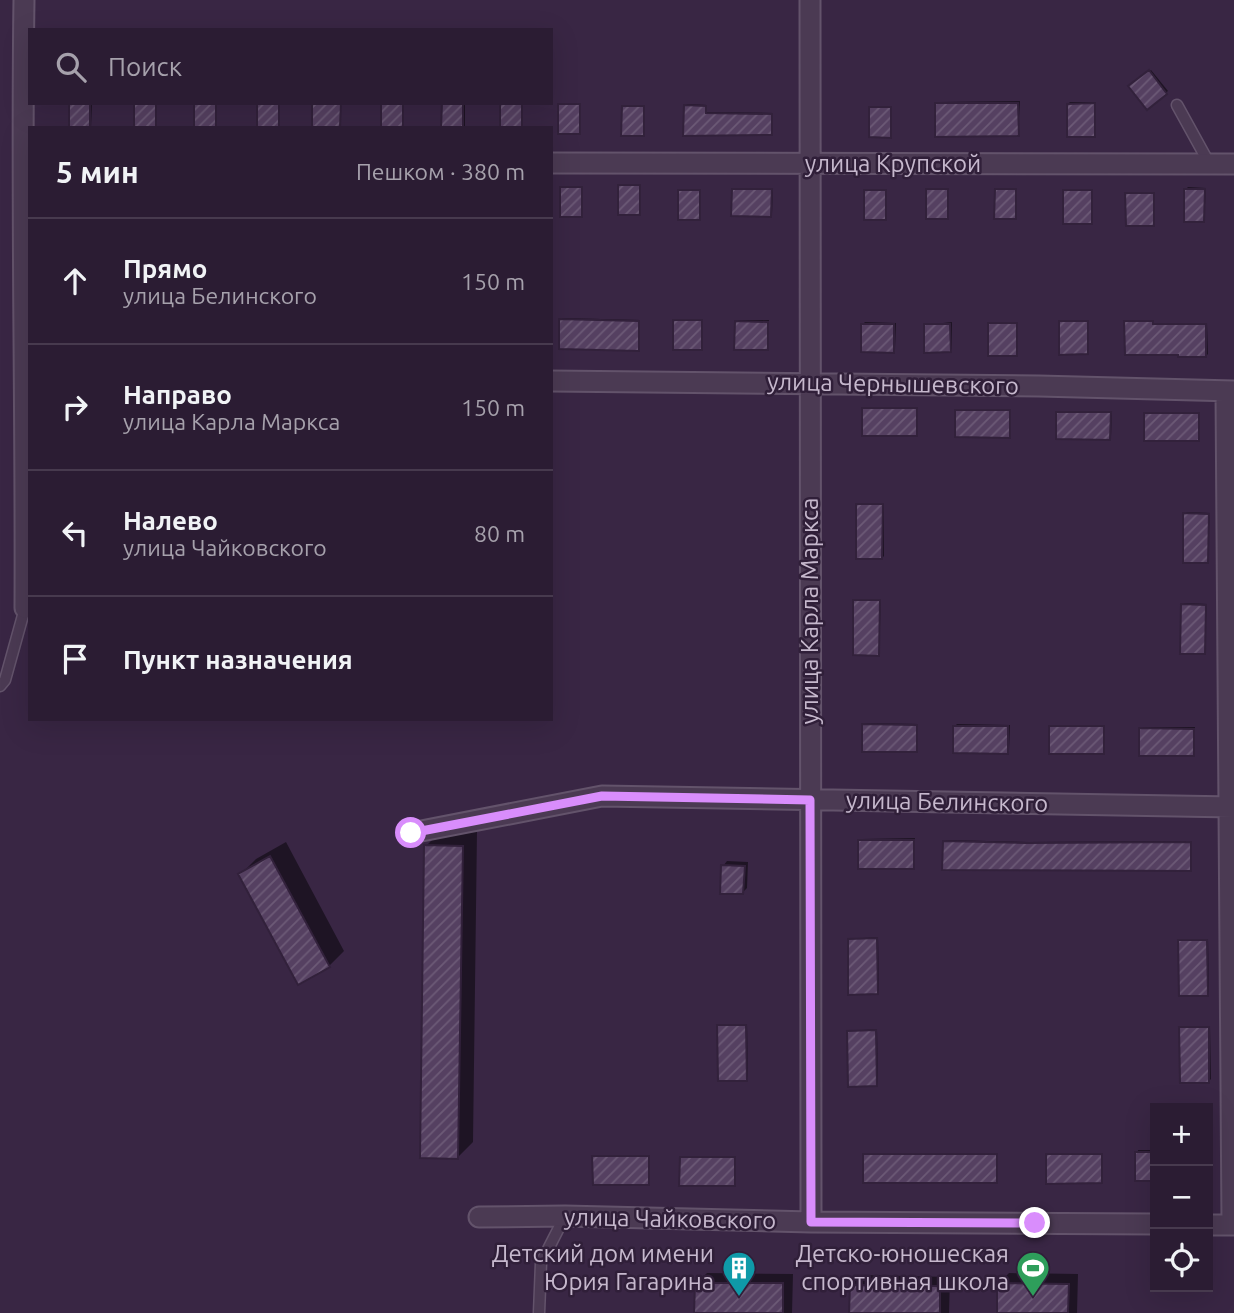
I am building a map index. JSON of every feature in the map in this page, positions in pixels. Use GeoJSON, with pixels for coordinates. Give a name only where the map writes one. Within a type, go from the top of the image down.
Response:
{"type":"FeatureCollection","features":[{"type":"Feature","properties":{"kind":"street"},"geometry":{"type":"LineString","coordinates":[[23,0],[28,377],[25,608]]}},
{"type":"Feature","properties":{"kind":"street","name":"улица Карла Маркса"},"geometry":{"type":"LineString","coordinates":[[810,0],[811,1222]]}},
{"type":"Feature","properties":{"kind":"street","name":"улица Крупской"},"geometry":{"type":"LineString","coordinates":[[553,163],[1234,164]]}},
{"type":"Feature","properties":{"kind":"street","name":"улица Чернышевского"},"geometry":{"type":"LineString","coordinates":[[553,381],[810,382],[1230,391]]}},
{"type":"Feature","properties":{"kind":"street"},"geometry":{"type":"LineString","coordinates":[[1213,1224],[1233,1225],[1230,391]]}},
{"type":"Feature","properties":{"kind":"street","name":"улица Белинского"},"geometry":{"type":"LineString","coordinates":[[411,833],[602,796],[1231,807]]}},
{"type":"Feature","properties":{"kind":"street","name":"улица Чайковского"},"geometry":{"type":"LineString","coordinates":[[480,1217],[1150,1224]]}},
{"type":"Feature","properties":{"kind":"lane"},"geometry":{"type":"LineString","coordinates":[[1177,105],[1209,164]]}},
{"type":"Feature","properties":{"kind":"lane"},"geometry":{"type":"LineString","coordinates":[[0,686],[5,680],[25,608]]}},
{"type":"Feature","properties":{"kind":"lane"},"geometry":{"type":"LineString","coordinates":[[539,1313],[541,1263],[565,1216]]}},
{"type":"Feature","properties":{"kind":"building"},"geometry":{"type":"Polygon","coordinates":[[[1149,70],[1167,94],[1147,110],[1128,86],[1149,70]]]}},
{"type":"Feature","properties":{"kind":"building"},"geometry":{"type":"Polygon","coordinates":[[[935,103],[1018,103],[1019,136],[935,137],[935,103]]]}},
{"type":"Feature","properties":{"kind":"building"},"geometry":{"type":"Polygon","coordinates":[[[1095,103],[1095,137],[1067,137],[1067,104],[1095,103]]]}},
{"type":"Feature","properties":{"kind":"building"},"geometry":{"type":"Polygon","coordinates":[[[558,104],[580,104],[580,134],[558,134],[558,104]]]}},
{"type":"Feature","properties":{"kind":"building"},"geometry":{"type":"Polygon","coordinates":[[[69,105],[90,105],[90,126],[69,126],[69,105]]]}},
{"type":"Feature","properties":{"kind":"building"},"geometry":{"type":"Polygon","coordinates":[[[134,105],[156,105],[156,126],[134,126],[134,105]]]}},
{"type":"Feature","properties":{"kind":"building"},"geometry":{"type":"Polygon","coordinates":[[[194,105],[216,105],[216,126],[194,126],[194,105]]]}},
{"type":"Feature","properties":{"kind":"building"},"geometry":{"type":"Polygon","coordinates":[[[257,105],[279,105],[279,126],[257,126],[257,105]]]}},
{"type":"Feature","properties":{"kind":"building"},"geometry":{"type":"Polygon","coordinates":[[[312,105],[341,105],[340,126],[312,126],[312,105]]]}},
{"type":"Feature","properties":{"kind":"building"},"geometry":{"type":"Polygon","coordinates":[[[381,105],[403,105],[403,126],[381,126],[381,105]]]}},
{"type":"Feature","properties":{"kind":"building"},"geometry":{"type":"Polygon","coordinates":[[[442,105],[463,105],[463,126],[441,126],[442,105]]]}},
{"type":"Feature","properties":{"kind":"building"},"geometry":{"type":"Polygon","coordinates":[[[500,105],[522,105],[522,126],[500,126],[500,105]]]}},
{"type":"Feature","properties":{"kind":"building"},"geometry":{"type":"Polygon","coordinates":[[[684,105],[706,106],[706,113],[772,114],[772,135],[683,136],[684,105]]]}},
{"type":"Feature","properties":{"kind":"building"},"geometry":{"type":"Polygon","coordinates":[[[622,106],[644,106],[644,136],[621,136],[622,106]]]}},
{"type":"Feature","properties":{"kind":"building"},"geometry":{"type":"Polygon","coordinates":[[[869,107],[891,107],[891,138],[869,137],[869,107]]]}},
{"type":"Feature","properties":{"kind":"building"},"geometry":{"type":"Polygon","coordinates":[[[618,185],[640,185],[640,215],[618,215],[618,185]]]}},
{"type":"Feature","properties":{"kind":"building"},"geometry":{"type":"Polygon","coordinates":[[[560,187],[582,187],[582,217],[560,217],[560,187]]]}},
{"type":"Feature","properties":{"kind":"building"},"geometry":{"type":"Polygon","coordinates":[[[732,189],[772,189],[771,217],[731,216],[732,189]]]}},
{"type":"Feature","properties":{"kind":"building"},"geometry":{"type":"Polygon","coordinates":[[[926,189],[948,189],[948,219],[926,219],[926,189]]]}},
{"type":"Feature","properties":{"kind":"building"},"geometry":{"type":"Polygon","coordinates":[[[995,189],[1016,189],[1016,219],[994,219],[995,189]]]}},
{"type":"Feature","properties":{"kind":"building"},"geometry":{"type":"Polygon","coordinates":[[[1184,189],[1205,189],[1204,222],[1184,222],[1184,189]]]}},
{"type":"Feature","properties":{"kind":"building"},"geometry":{"type":"Polygon","coordinates":[[[678,190],[700,190],[700,220],[678,220],[678,190]]]}},
{"type":"Feature","properties":{"kind":"building"},"geometry":{"type":"Polygon","coordinates":[[[864,190],[886,190],[886,220],[864,220],[864,190]]]}},
{"type":"Feature","properties":{"kind":"building"},"geometry":{"type":"Polygon","coordinates":[[[1063,190],[1092,190],[1092,224],[1063,224],[1063,190]]]}},
{"type":"Feature","properties":{"kind":"building"},"geometry":{"type":"Polygon","coordinates":[[[1125,193],[1154,193],[1154,226],[1126,226],[1125,193]]]}},
{"type":"Feature","properties":{"kind":"building"},"geometry":{"type":"Polygon","coordinates":[[[559,319],[639,321],[639,351],[559,349],[559,319]]]}},
{"type":"Feature","properties":{"kind":"building"},"geometry":{"type":"Polygon","coordinates":[[[673,320],[702,320],[702,350],[673,350],[673,320]]]}},
{"type":"Feature","properties":{"kind":"building"},"geometry":{"type":"Polygon","coordinates":[[[735,321],[768,322],[768,350],[734,350],[735,321]]]}},
{"type":"Feature","properties":{"kind":"building"},"geometry":{"type":"Polygon","coordinates":[[[1059,321],[1088,321],[1088,354],[1059,355],[1059,321]]]}},
{"type":"Feature","properties":{"kind":"building"},"geometry":{"type":"Polygon","coordinates":[[[1124,321],[1206,324],[1206,357],[1125,355],[1124,321]]]}},
{"type":"Feature","properties":{"kind":"building"},"geometry":{"type":"Polygon","coordinates":[[[988,323],[1017,323],[1017,356],[988,356],[988,323]]]}},
{"type":"Feature","properties":{"kind":"building"},"geometry":{"type":"Polygon","coordinates":[[[861,324],[894,324],[894,353],[861,352],[861,324]]]}},
{"type":"Feature","properties":{"kind":"building"},"geometry":{"type":"Polygon","coordinates":[[[924,324],[950,324],[951,352],[924,353],[924,324]]]}},
{"type":"Feature","properties":{"kind":"building"},"geometry":{"type":"Polygon","coordinates":[[[862,408],[917,408],[917,436],[862,436],[862,408]]]}},
{"type":"Feature","properties":{"kind":"building"},"geometry":{"type":"Polygon","coordinates":[[[955,410],[1010,410],[1010,438],[955,437],[955,410]]]}},
{"type":"Feature","properties":{"kind":"building"},"geometry":{"type":"Polygon","coordinates":[[[1056,412],[1111,412],[1110,440],[1056,439],[1056,412]]]}},
{"type":"Feature","properties":{"kind":"building"},"geometry":{"type":"Polygon","coordinates":[[[1144,413],[1199,413],[1199,441],[1144,441],[1144,413]]]}},
{"type":"Feature","properties":{"kind":"building"},"geometry":{"type":"Polygon","coordinates":[[[856,504],[883,504],[882,559],[856,559],[856,504]]]}},
{"type":"Feature","properties":{"kind":"building"},"geometry":{"type":"Polygon","coordinates":[[[1183,513],[1209,514],[1208,563],[1183,563],[1183,513]]]}},
{"type":"Feature","properties":{"kind":"building"},"geometry":{"type":"Polygon","coordinates":[[[853,600],[880,600],[879,656],[853,655],[853,600]]]}},
{"type":"Feature","properties":{"kind":"building"},"geometry":{"type":"Polygon","coordinates":[[[1181,604],[1206,605],[1205,654],[1180,654],[1181,604]]]}},
{"type":"Feature","properties":{"kind":"building"},"geometry":{"type":"Polygon","coordinates":[[[862,724],[917,725],[917,752],[862,752],[862,724]]]}},
{"type":"Feature","properties":{"kind":"building"},"geometry":{"type":"Polygon","coordinates":[[[953,726],[1008,726],[1008,754],[953,753],[953,726]]]}},
{"type":"Feature","properties":{"kind":"building"},"geometry":{"type":"Polygon","coordinates":[[[1049,726],[1104,726],[1104,754],[1049,754],[1049,726]]]}},
{"type":"Feature","properties":{"kind":"building"},"geometry":{"type":"Polygon","coordinates":[[[1139,728],[1194,729],[1194,756],[1139,756],[1139,728]]]}},
{"type":"Feature","properties":{"kind":"building"},"geometry":{"type":"Polygon","coordinates":[[[858,840],[914,840],[914,869],[858,869],[858,840]]]}},
{"type":"Feature","properties":{"kind":"building"},"geometry":{"type":"Polygon","coordinates":[[[943,841],[1191,842],[1191,871],[942,870],[943,841]]]}},
{"type":"Feature","properties":{"kind":"building"},"geometry":{"type":"Polygon","coordinates":[[[424,845],[463,846],[458,1159],[420,1158],[424,845]]]}},
{"type":"Feature","properties":{"kind":"building"},"geometry":{"type":"Polygon","coordinates":[[[270,856],[330,967],[298,985],[238,874],[270,856]]]}},
{"type":"Feature","properties":{"kind":"building"},"geometry":{"type":"Polygon","coordinates":[[[721,865],[745,866],[743,894],[720,894],[721,865]]]}},
{"type":"Feature","properties":{"kind":"building"},"geometry":{"type":"Polygon","coordinates":[[[877,938],[878,994],[848,995],[848,939],[877,938]]]}},
{"type":"Feature","properties":{"kind":"building"},"geometry":{"type":"Polygon","coordinates":[[[1178,940],[1207,940],[1208,996],[1179,996],[1178,940]]]}},
{"type":"Feature","properties":{"kind":"building"},"geometry":{"type":"Polygon","coordinates":[[[717,1025],[746,1025],[747,1081],[718,1081],[717,1025]]]}},
{"type":"Feature","properties":{"kind":"building"},"geometry":{"type":"Polygon","coordinates":[[[1179,1027],[1209,1027],[1209,1083],[1180,1083],[1179,1027]]]}},
{"type":"Feature","properties":{"kind":"building"},"geometry":{"type":"Polygon","coordinates":[[[876,1030],[877,1086],[848,1087],[847,1031],[876,1030]]]}},
{"type":"Feature","properties":{"kind":"building"},"geometry":{"type":"Polygon","coordinates":[[[1135,1152],[1150,1152],[1150,1181],[1135,1181],[1135,1152]]]}},
{"type":"Feature","properties":{"kind":"building"},"geometry":{"type":"Polygon","coordinates":[[[863,1154],[997,1154],[997,1183],[863,1183],[863,1154]]]}},
{"type":"Feature","properties":{"kind":"building"},"geometry":{"type":"Polygon","coordinates":[[[1046,1154],[1102,1154],[1102,1183],[1046,1184],[1046,1154]]]}},
{"type":"Feature","properties":{"kind":"building"},"geometry":{"type":"Polygon","coordinates":[[[592,1156],[649,1156],[649,1185],[593,1185],[592,1156]]]}},
{"type":"Feature","properties":{"kind":"building"},"geometry":{"type":"Polygon","coordinates":[[[680,1157],[735,1157],[735,1186],[679,1186],[680,1157]]]}},
{"type":"Feature","properties":{"kind":"building","name":"Детский дом имени Юрия Гагарина"},"geometry":{"type":"Polygon","coordinates":[[[695,1283],[783,1283],[783,1313],[694,1313],[695,1283]]]}},
{"type":"Feature","properties":{"kind":"building","name":"Детско-юношеская спортивная школа"},"geometry":{"type":"Polygon","coordinates":[[[997,1283],[1069,1284],[1068,1313],[997,1313],[997,1283]]]}},
{"type":"Feature","properties":{"kind":"building"},"geometry":{"type":"Polygon","coordinates":[[[850,1285],[940,1286],[940,1313],[849,1313],[850,1285]]]}},
{"type":"Feature","properties":{"kind":"place","name":"Детский дом имени Юрия Гагарина"},"geometry":{"type":"Point","coordinates":[739,1298]}},
{"type":"Feature","properties":{"kind":"place","name":"Детско-юношеская спортивная школа"},"geometry":{"type":"Point","coordinates":[1033,1298]}},
{"type":"Feature","properties":{"kind":"route"},"geometry":{"type":"LineString","coordinates":[[411,833],[602,796],[810,800],[811,1222],[1035,1223]]}}]}
